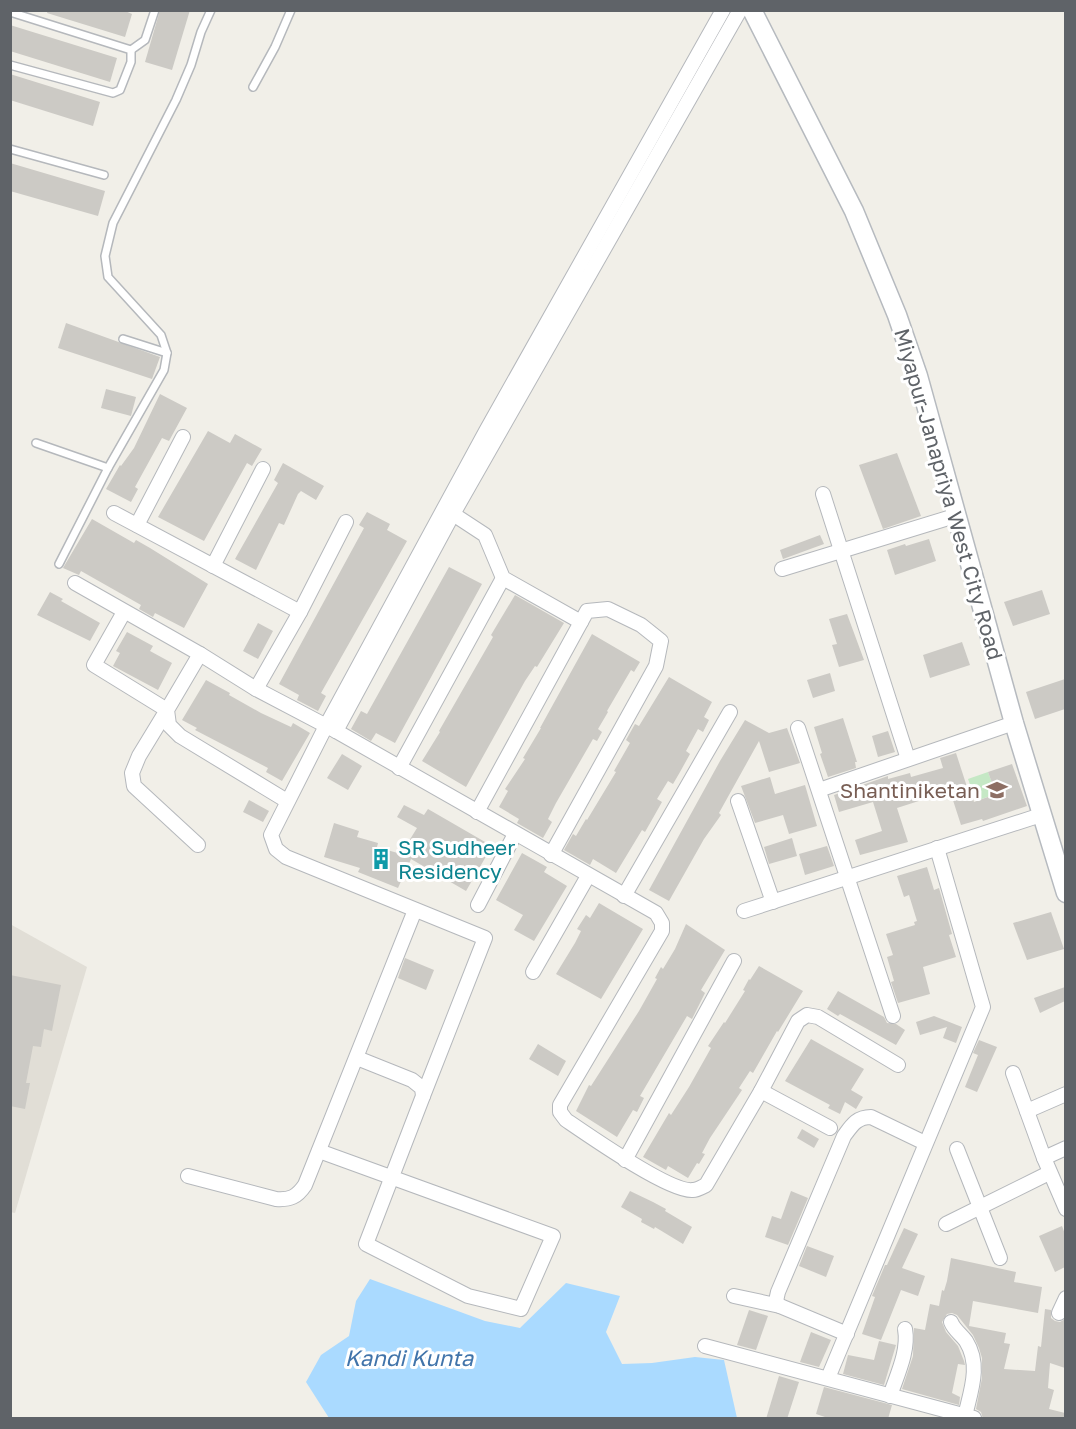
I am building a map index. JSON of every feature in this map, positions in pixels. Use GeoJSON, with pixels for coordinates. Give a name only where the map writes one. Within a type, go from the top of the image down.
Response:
{"type":"FeatureCollection","features":[{"type":"Feature","properties":{"kind":"street"},"geometry":{"type":"LineString","coordinates":[[331,729],[486,431],[723,10]]}},
{"type":"Feature","properties":{"kind":"street"},"geometry":{"type":"LineString","coordinates":[[319,1151],[393,1177],[553,1236],[521,1309],[468,1296],[366,1244],[393,1177],[423,1096],[486,938],[286,857],[276,849],[271,836],[287,801],[331,729],[740,10]]}},
{"type":"Feature","properties":{"kind":"street","name":"Miyapur-Janapriya West City Road"},"geometry":{"type":"LineString","coordinates":[[752,10],[854,211],[897,315],[918,376],[1014,723],[1065,893]]}},
{"type":"Feature","properties":{"kind":"street"},"geometry":{"type":"LineString","coordinates":[[137,525],[183,437]]}},
{"type":"Feature","properties":{"kind":"street"},"geometry":{"type":"LineString","coordinates":[[213,566],[263,469]]}},
{"type":"Feature","properties":{"kind":"street"},"geometry":{"type":"LineString","coordinates":[[824,494],[908,759]]}},
{"type":"Feature","properties":{"kind":"street"},"geometry":{"type":"LineString","coordinates":[[114,513],[300,612]]}},
{"type":"Feature","properties":{"kind":"street"},"geometry":{"type":"LineString","coordinates":[[453,514],[485,535],[503,578],[581,622]]}},
{"type":"Feature","properties":{"kind":"street"},"geometry":{"type":"LineString","coordinates":[[782,569],[958,515]]}},
{"type":"Feature","properties":{"kind":"street"},"geometry":{"type":"LineString","coordinates":[[256,689],[300,612],[346,522]]}},
{"type":"Feature","properties":{"kind":"street"},"geometry":{"type":"LineString","coordinates":[[399,768],[503,578]]}},
{"type":"Feature","properties":{"kind":"street"},"geometry":{"type":"LineString","coordinates":[[75,583],[200,654],[256,689],[656,913],[662,923],[662,931],[560,1105],[560,1112],[566,1120],[625,1160],[681,1189],[693,1190],[706,1185],[798,1021],[807,1015],[818,1017],[898,1065]]}},
{"type":"Feature","properties":{"kind":"street"},"geometry":{"type":"LineString","coordinates":[[477,812],[586,611],[608,609],[641,625],[661,641],[656,666],[551,855]]}},
{"type":"Feature","properties":{"kind":"street"},"geometry":{"type":"LineString","coordinates":[[124,612],[94,664],[167,710]]}},
{"type":"Feature","properties":{"kind":"street"},"geometry":{"type":"LineString","coordinates":[[198,845],[134,786],[132,773],[139,756],[200,654]]}},
{"type":"Feature","properties":{"kind":"street"},"geometry":{"type":"LineString","coordinates":[[167,710],[169,725],[180,736],[287,801]]}},
{"type":"Feature","properties":{"kind":"street"},"geometry":{"type":"LineString","coordinates":[[624,896],[730,712]]}},
{"type":"Feature","properties":{"kind":"street"},"geometry":{"type":"LineString","coordinates":[[819,790],[1014,723]]}},
{"type":"Feature","properties":{"kind":"street"},"geometry":{"type":"LineString","coordinates":[[798,728],[893,1016]]}},
{"type":"Feature","properties":{"kind":"street"},"geometry":{"type":"LineString","coordinates":[[738,801],[773,902]]}},
{"type":"Feature","properties":{"kind":"street"},"geometry":{"type":"LineString","coordinates":[[744,911],[1041,815]]}},
{"type":"Feature","properties":{"kind":"street"},"geometry":{"type":"LineString","coordinates":[[478,905],[515,834]]}},
{"type":"Feature","properties":{"kind":"street"},"geometry":{"type":"LineString","coordinates":[[828,1378],[984,1007],[937,848]]}},
{"type":"Feature","properties":{"kind":"street"},"geometry":{"type":"LineString","coordinates":[[533,972],[588,876]]}},
{"type":"Feature","properties":{"kind":"street"},"geometry":{"type":"LineString","coordinates":[[188,1176],[276,1199],[287,1200],[298,1195],[305,1185],[319,1151],[415,910]]}},
{"type":"Feature","properties":{"kind":"street"},"geometry":{"type":"LineString","coordinates":[[625,1160],[734,962]]}},
{"type":"Feature","properties":{"kind":"street"},"geometry":{"type":"LineString","coordinates":[[357,1058],[412,1080],[422,1089],[423,1096]]}},
{"type":"Feature","properties":{"kind":"street"},"geometry":{"type":"LineString","coordinates":[[1013,1073],[1049,1173],[1065,1209]]}},
{"type":"Feature","properties":{"kind":"street"},"geometry":{"type":"LineString","coordinates":[[761,1090],[830,1128]]}},
{"type":"Feature","properties":{"kind":"street"},"geometry":{"type":"LineString","coordinates":[[1027,1111],[1065,1094]]}},
{"type":"Feature","properties":{"kind":"street"},"geometry":{"type":"LineString","coordinates":[[780,1306],[776,1300],[778,1292],[844,1136],[856,1120],[872,1117],[926,1143]]}},
{"type":"Feature","properties":{"kind":"street"},"geometry":{"type":"LineString","coordinates":[[1044,1158],[1065,1148]]}},
{"type":"Feature","properties":{"kind":"street"},"geometry":{"type":"LineString","coordinates":[[957,1149],[1000,1258]]}},
{"type":"Feature","properties":{"kind":"street"},"geometry":{"type":"LineString","coordinates":[[946,1224],[1049,1173]]}},
{"type":"Feature","properties":{"kind":"street"},"geometry":{"type":"LineString","coordinates":[[734,1296],[780,1306],[847,1334]]}},
{"type":"Feature","properties":{"kind":"street"},"geometry":{"type":"LineString","coordinates":[[1059,1313],[1065,1298]]}},
{"type":"Feature","properties":{"kind":"street"},"geometry":{"type":"LineString","coordinates":[[705,1346],[828,1378],[949,1416],[969,1417],[974,1364],[966,1342],[951,1323]]}},
{"type":"Feature","properties":{"kind":"street"},"geometry":{"type":"LineString","coordinates":[[890,1396],[904,1350],[904,1329]]}},
{"type":"Feature","properties":{"kind":"lane"},"geometry":{"type":"LineString","coordinates":[[10,65],[113,93],[120,90],[131,62],[132,50],[145,40],[155,10]]}},
{"type":"Feature","properties":{"kind":"lane"},"geometry":{"type":"LineString","coordinates":[[59,564],[108,468],[164,370],[167,353],[161,335],[108,277],[105,256],[112,223],[176,100],[211,10]]}},
{"type":"Feature","properties":{"kind":"lane"},"geometry":{"type":"LineString","coordinates":[[253,87],[275,47],[291,10]]}},
{"type":"Feature","properties":{"kind":"lane"},"geometry":{"type":"LineString","coordinates":[[10,12],[132,50]]}},
{"type":"Feature","properties":{"kind":"lane"},"geometry":{"type":"LineString","coordinates":[[10,149],[104,175]]}},
{"type":"Feature","properties":{"kind":"lane"},"geometry":{"type":"LineString","coordinates":[[123,339],[167,353]]}},
{"type":"Feature","properties":{"kind":"lane"},"geometry":{"type":"LineString","coordinates":[[36,443],[108,468]]}},
{"type":"Feature","properties":{"kind":"shaded area"},"geometry":{"type":"Polygon","coordinates":[[[10,924],[87,967],[15,1213],[10,1212],[10,924]]]}},
{"type":"Feature","properties":{"kind":"green space"},"geometry":{"type":"Polygon","coordinates":[[[988,772],[996,794],[976,801],[968,779],[988,772]]]}},
{"type":"Feature","properties":{"kind":"water","name":"Kandi Kunta"},"geometry":{"type":"Polygon","coordinates":[[[370,1279],[485,1321],[520,1328],[566,1283],[620,1296],[606,1332],[622,1364],[652,1363],[695,1357],[724,1360],[737,1418],[329,1418],[306,1382],[321,1355],[349,1336],[356,1301],[370,1279]]]}},
{"type":"Feature","properties":{"kind":"building"},"geometry":{"type":"Polygon","coordinates":[[[48,10],[123,10],[132,14],[125,37],[47,13],[48,10]]]}},
{"type":"Feature","properties":{"kind":"building"},"geometry":{"type":"Polygon","coordinates":[[[160,10],[190,10],[172,70],[145,62],[160,10]]]}},
{"type":"Feature","properties":{"kind":"building"},"geometry":{"type":"Polygon","coordinates":[[[10,25],[117,58],[110,82],[10,51],[10,25]]]}},
{"type":"Feature","properties":{"kind":"building"},"geometry":{"type":"Polygon","coordinates":[[[10,74],[100,102],[93,126],[10,100],[10,74]]]}},
{"type":"Feature","properties":{"kind":"building"},"geometry":{"type":"Polygon","coordinates":[[[10,163],[105,191],[98,216],[10,191],[10,163]]]}},
{"type":"Feature","properties":{"kind":"building"},"geometry":{"type":"Polygon","coordinates":[[[66,323],[160,357],[152,379],[58,348],[66,323]]]}},
{"type":"Feature","properties":{"kind":"building"},"geometry":{"type":"Polygon","coordinates":[[[106,389],[136,397],[131,416],[101,408],[106,389]]]}},
{"type":"Feature","properties":{"kind":"building"},"geometry":{"type":"Polygon","coordinates":[[[160,394],[187,408],[169,441],[162,438],[135,487],[138,489],[131,502],[106,489],[120,465],[134,448],[160,394]]]}},
{"type":"Feature","properties":{"kind":"building"},"geometry":{"type":"Polygon","coordinates":[[[208,431],[230,443],[235,434],[262,449],[252,466],[247,463],[204,541],[158,517],[208,431]]]}},
{"type":"Feature","properties":{"kind":"building"},"geometry":{"type":"Polygon","coordinates":[[[897,453],[921,516],[883,529],[859,465],[897,453]]]}},
{"type":"Feature","properties":{"kind":"building"},"geometry":{"type":"Polygon","coordinates":[[[283,463],[324,486],[316,500],[301,491],[298,494],[284,525],[279,523],[256,570],[235,559],[278,483],[274,480],[283,463]]]}},
{"type":"Feature","properties":{"kind":"building"},"geometry":{"type":"Polygon","coordinates":[[[367,512],[390,524],[387,530],[407,541],[321,693],[326,696],[318,711],[297,700],[299,695],[279,684],[364,528],[359,525],[367,512]]]}},
{"type":"Feature","properties":{"kind":"building"},"geometry":{"type":"Polygon","coordinates":[[[92,519],[134,543],[136,540],[208,584],[184,628],[155,613],[153,617],[139,609],[141,605],[81,571],[79,575],[63,568],[92,519]]]}},
{"type":"Feature","properties":{"kind":"building"},"geometry":{"type":"Polygon","coordinates":[[[820,535],[824,544],[783,559],[780,550],[820,535]]]}},
{"type":"Feature","properties":{"kind":"building"},"geometry":{"type":"Polygon","coordinates":[[[929,539],[936,561],[895,575],[887,550],[929,539]]]}},
{"type":"Feature","properties":{"kind":"building"},"geometry":{"type":"Polygon","coordinates":[[[449,567],[482,584],[395,743],[376,733],[371,741],[351,729],[361,711],[367,714],[449,567]]]}},
{"type":"Feature","properties":{"kind":"building"},"geometry":{"type":"Polygon","coordinates":[[[1042,590],[1050,614],[1013,626],[1004,602],[1042,590]]]}},
{"type":"Feature","properties":{"kind":"building"},"geometry":{"type":"Polygon","coordinates":[[[50,592],[63,599],[61,601],[100,623],[90,641],[37,615],[50,592]]]}},
{"type":"Feature","properties":{"kind":"building"},"geometry":{"type":"Polygon","coordinates":[[[515,595],[564,623],[537,667],[535,666],[525,681],[466,787],[422,761],[515,595]]]}},
{"type":"Feature","properties":{"kind":"building"},"geometry":{"type":"Polygon","coordinates":[[[847,614],[864,660],[839,667],[832,645],[837,644],[829,619],[847,614]]]}},
{"type":"Feature","properties":{"kind":"building"},"geometry":{"type":"Polygon","coordinates":[[[258,623],[273,631],[258,659],[243,651],[258,623]]]}},
{"type":"Feature","properties":{"kind":"building"},"geometry":{"type":"Polygon","coordinates":[[[127,632],[153,646],[150,651],[172,663],[158,690],[113,666],[120,653],[116,651],[127,632]]]}},
{"type":"Feature","properties":{"kind":"building"},"geometry":{"type":"Polygon","coordinates":[[[592,634],[640,662],[634,672],[631,670],[598,729],[602,732],[597,741],[593,739],[556,803],[548,819],[552,822],[543,838],[517,823],[519,819],[499,807],[508,791],[505,789],[525,759],[523,758],[592,634]]]}},
{"type":"Feature","properties":{"kind":"building"},"geometry":{"type":"Polygon","coordinates":[[[962,642],[970,665],[930,678],[923,655],[962,642]]]}},
{"type":"Feature","properties":{"kind":"building"},"geometry":{"type":"Polygon","coordinates":[[[830,673],[835,691],[813,698],[807,680],[830,673]]]}},
{"type":"Feature","properties":{"kind":"building"},"geometry":{"type":"Polygon","coordinates":[[[669,677],[712,702],[704,717],[709,720],[703,732],[698,729],[686,751],[690,754],[680,772],[673,784],[668,781],[657,799],[662,802],[645,832],[642,830],[616,873],[593,859],[590,865],[564,850],[573,834],[576,836],[587,820],[616,772],[614,771],[630,743],[626,740],[635,724],[639,726],[669,677]]]}},
{"type":"Feature","properties":{"kind":"building"},"geometry":{"type":"Polygon","coordinates":[[[1065,679],[1065,709],[1035,719],[1026,692],[1065,679]]]}},
{"type":"Feature","properties":{"kind":"building"},"geometry":{"type":"Polygon","coordinates":[[[206,680],[261,713],[291,727],[293,723],[310,733],[282,781],[266,772],[268,768],[195,730],[197,728],[182,720],[206,680]]]}},
{"type":"Feature","properties":{"kind":"building"},"geometry":{"type":"Polygon","coordinates":[[[843,718],[857,762],[855,762],[856,768],[828,777],[814,727],[843,718]]]}},
{"type":"Feature","properties":{"kind":"building"},"geometry":{"type":"Polygon","coordinates":[[[745,720],[769,733],[787,728],[800,763],[769,772],[759,741],[719,813],[721,815],[704,839],[669,901],[649,890],[745,720]]]}},
{"type":"Feature","properties":{"kind":"building"},"geometry":{"type":"Polygon","coordinates":[[[888,731],[895,752],[878,757],[872,736],[888,731]]]}},
{"type":"Feature","properties":{"kind":"building"},"geometry":{"type":"Polygon","coordinates":[[[956,753],[974,802],[996,794],[988,772],[1012,764],[1027,806],[983,821],[982,819],[961,825],[950,791],[897,808],[908,842],[860,855],[855,840],[882,831],[873,802],[839,812],[834,795],[888,776],[888,779],[910,773],[911,777],[943,768],[940,758],[956,753]]]}},
{"type":"Feature","properties":{"kind":"building"},"geometry":{"type":"Polygon","coordinates":[[[342,754],[362,766],[348,790],[327,778],[342,754]]]}},
{"type":"Feature","properties":{"kind":"building"},"geometry":{"type":"Polygon","coordinates":[[[770,777],[775,794],[805,785],[817,826],[789,834],[783,815],[755,823],[741,786],[770,777]]]}},
{"type":"Feature","properties":{"kind":"building"},"geometry":{"type":"Polygon","coordinates":[[[249,800],[269,811],[263,822],[243,812],[249,800]]]}},
{"type":"Feature","properties":{"kind":"building"},"geometry":{"type":"Polygon","coordinates":[[[404,805],[424,815],[428,809],[492,846],[466,891],[411,859],[398,888],[358,872],[360,868],[324,857],[334,823],[359,831],[357,837],[378,843],[377,847],[401,854],[417,828],[397,817],[404,805]]]}},
{"type":"Feature","properties":{"kind":"building"},"geometry":{"type":"Polygon","coordinates":[[[792,838],[797,856],[769,864],[764,847],[792,838]]]}},
{"type":"Feature","properties":{"kind":"building"},"geometry":{"type":"Polygon","coordinates":[[[827,846],[834,866],[805,875],[799,854],[827,846]]]}},
{"type":"Feature","properties":{"kind":"building"},"geometry":{"type":"Polygon","coordinates":[[[522,853],[547,867],[544,872],[567,886],[534,941],[514,930],[523,915],[496,900],[522,853]]]}},
{"type":"Feature","properties":{"kind":"building"},"geometry":{"type":"Polygon","coordinates":[[[927,867],[934,890],[939,888],[956,957],[923,967],[930,994],[898,1003],[891,982],[894,981],[887,957],[893,955],[886,934],[915,925],[914,922],[917,921],[909,895],[904,897],[897,876],[927,867]]]}},
{"type":"Feature","properties":{"kind":"building"},"geometry":{"type":"Polygon","coordinates":[[[599,903],[643,929],[601,999],[556,974],[581,931],[577,929],[586,915],[590,918],[599,903]]]}},
{"type":"Feature","properties":{"kind":"building"},"geometry":{"type":"Polygon","coordinates":[[[1051,912],[1064,949],[1027,960],[1013,923],[1051,912]]]}},
{"type":"Feature","properties":{"kind":"building"},"geometry":{"type":"Polygon","coordinates":[[[686,924],[725,950],[701,990],[705,993],[692,1019],[687,1016],[640,1096],[644,1098],[637,1112],[633,1110],[617,1137],[576,1111],[589,1085],[591,1086],[639,1011],[661,967],[663,969],[675,949],[686,924]]]}},
{"type":"Feature","properties":{"kind":"building"},"geometry":{"type":"Polygon","coordinates":[[[405,958],[434,970],[426,990],[398,978],[405,958]]]}},
{"type":"Feature","properties":{"kind":"building"},"geometry":{"type":"Polygon","coordinates":[[[759,966],[803,991],[753,1073],[750,1071],[739,1088],[742,1090],[710,1138],[699,1164],[697,1163],[688,1178],[668,1166],[666,1170],[643,1157],[669,1113],[671,1115],[689,1087],[711,1048],[708,1046],[725,1023],[745,991],[743,990],[749,979],[759,966]]]}},
{"type":"Feature","properties":{"kind":"building"},"geometry":{"type":"Polygon","coordinates":[[[10,975],[61,985],[52,1031],[44,1029],[41,1047],[33,1046],[26,1083],[30,1083],[25,1109],[10,1106],[10,975]]]}},
{"type":"Feature","properties":{"kind":"building"},"geometry":{"type":"Polygon","coordinates":[[[1065,987],[1065,1001],[1040,1013],[1034,998],[1065,987]]]}},
{"type":"Feature","properties":{"kind":"building"},"geometry":{"type":"Polygon","coordinates":[[[838,991],[884,1017],[887,1023],[896,1024],[905,1030],[896,1045],[827,1009],[838,991]]]}},
{"type":"Feature","properties":{"kind":"building"},"geometry":{"type":"Polygon","coordinates":[[[934,1016],[962,1027],[956,1043],[943,1038],[947,1027],[920,1035],[916,1022],[934,1016]]]}},
{"type":"Feature","properties":{"kind":"building"},"geometry":{"type":"Polygon","coordinates":[[[811,1039],[864,1069],[851,1090],[863,1097],[856,1109],[845,1102],[840,1114],[828,1108],[830,1105],[785,1081],[811,1039]]]}},
{"type":"Feature","properties":{"kind":"building"},"geometry":{"type":"Polygon","coordinates":[[[979,1040],[997,1047],[977,1092],[965,1087],[978,1055],[973,1053],[979,1040]]]}},
{"type":"Feature","properties":{"kind":"building"},"geometry":{"type":"Polygon","coordinates":[[[538,1044],[566,1061],[558,1076],[529,1059],[538,1044]]]}},
{"type":"Feature","properties":{"kind":"building"},"geometry":{"type":"Polygon","coordinates":[[[802,1129],[819,1139],[814,1148],[797,1138],[802,1129]]]}},
{"type":"Feature","properties":{"kind":"building"},"geometry":{"type":"Polygon","coordinates":[[[630,1191],[666,1209],[665,1211],[692,1227],[683,1244],[655,1227],[654,1229],[641,1222],[642,1219],[621,1207],[630,1191]]]}},
{"type":"Feature","properties":{"kind":"building"},"geometry":{"type":"Polygon","coordinates":[[[791,1191],[808,1198],[788,1245],[765,1237],[772,1216],[781,1219],[791,1191]]]}},
{"type":"Feature","properties":{"kind":"building"},"geometry":{"type":"Polygon","coordinates":[[[1062,1226],[1065,1234],[1065,1267],[1055,1272],[1039,1236],[1062,1226]]]}},
{"type":"Feature","properties":{"kind":"building"},"geometry":{"type":"Polygon","coordinates":[[[904,1228],[918,1234],[902,1268],[925,1276],[918,1296],[901,1290],[881,1340],[862,1334],[875,1297],[872,1296],[904,1228]]]}},
{"type":"Feature","properties":{"kind":"building"},"geometry":{"type":"Polygon","coordinates":[[[807,1246],[834,1256],[826,1277],[799,1266],[807,1246]]]}},
{"type":"Feature","properties":{"kind":"building"},"geometry":{"type":"Polygon","coordinates":[[[951,1258],[1016,1272],[1014,1282],[1042,1287],[1038,1313],[973,1301],[969,1326],[1006,1333],[1004,1343],[1010,1344],[1004,1369],[1035,1371],[1038,1346],[1041,1347],[1045,1309],[1051,1310],[1051,1318],[1055,1321],[1060,1322],[1065,1319],[1065,1368],[1050,1363],[1048,1388],[1054,1390],[1049,1409],[1065,1413],[1065,1419],[983,1419],[981,1412],[976,1409],[982,1378],[982,1358],[973,1335],[957,1315],[952,1313],[947,1314],[942,1322],[946,1332],[958,1346],[965,1365],[958,1364],[952,1393],[960,1397],[959,1405],[902,1389],[913,1356],[914,1328],[925,1330],[930,1304],[939,1306],[951,1258]]]}},
{"type":"Feature","properties":{"kind":"building"},"geometry":{"type":"Polygon","coordinates":[[[749,1310],[768,1316],[756,1350],[737,1345],[749,1310]]]}},
{"type":"Feature","properties":{"kind":"building"},"geometry":{"type":"Polygon","coordinates":[[[811,1332],[831,1340],[819,1367],[800,1362],[811,1332]]]}},
{"type":"Feature","properties":{"kind":"building"},"geometry":{"type":"Polygon","coordinates":[[[879,1341],[896,1345],[884,1385],[843,1374],[848,1355],[874,1360],[879,1341]]]}},
{"type":"Feature","properties":{"kind":"building"},"geometry":{"type":"Polygon","coordinates":[[[779,1376],[799,1382],[787,1419],[766,1419],[779,1376]]]}},
{"type":"Feature","properties":{"kind":"building"},"geometry":{"type":"Polygon","coordinates":[[[824,1387],[892,1405],[888,1419],[831,1419],[816,1414],[824,1387]]]}},
{"type":"Feature","properties":{"kind":"place","name":"Shantiniketan"},"geometry":{"type":"Point","coordinates":[997,790]}},
{"type":"Feature","properties":{"kind":"place","name":"SR Sudheer Residency"},"geometry":{"type":"Point","coordinates":[381,859]}}]}
